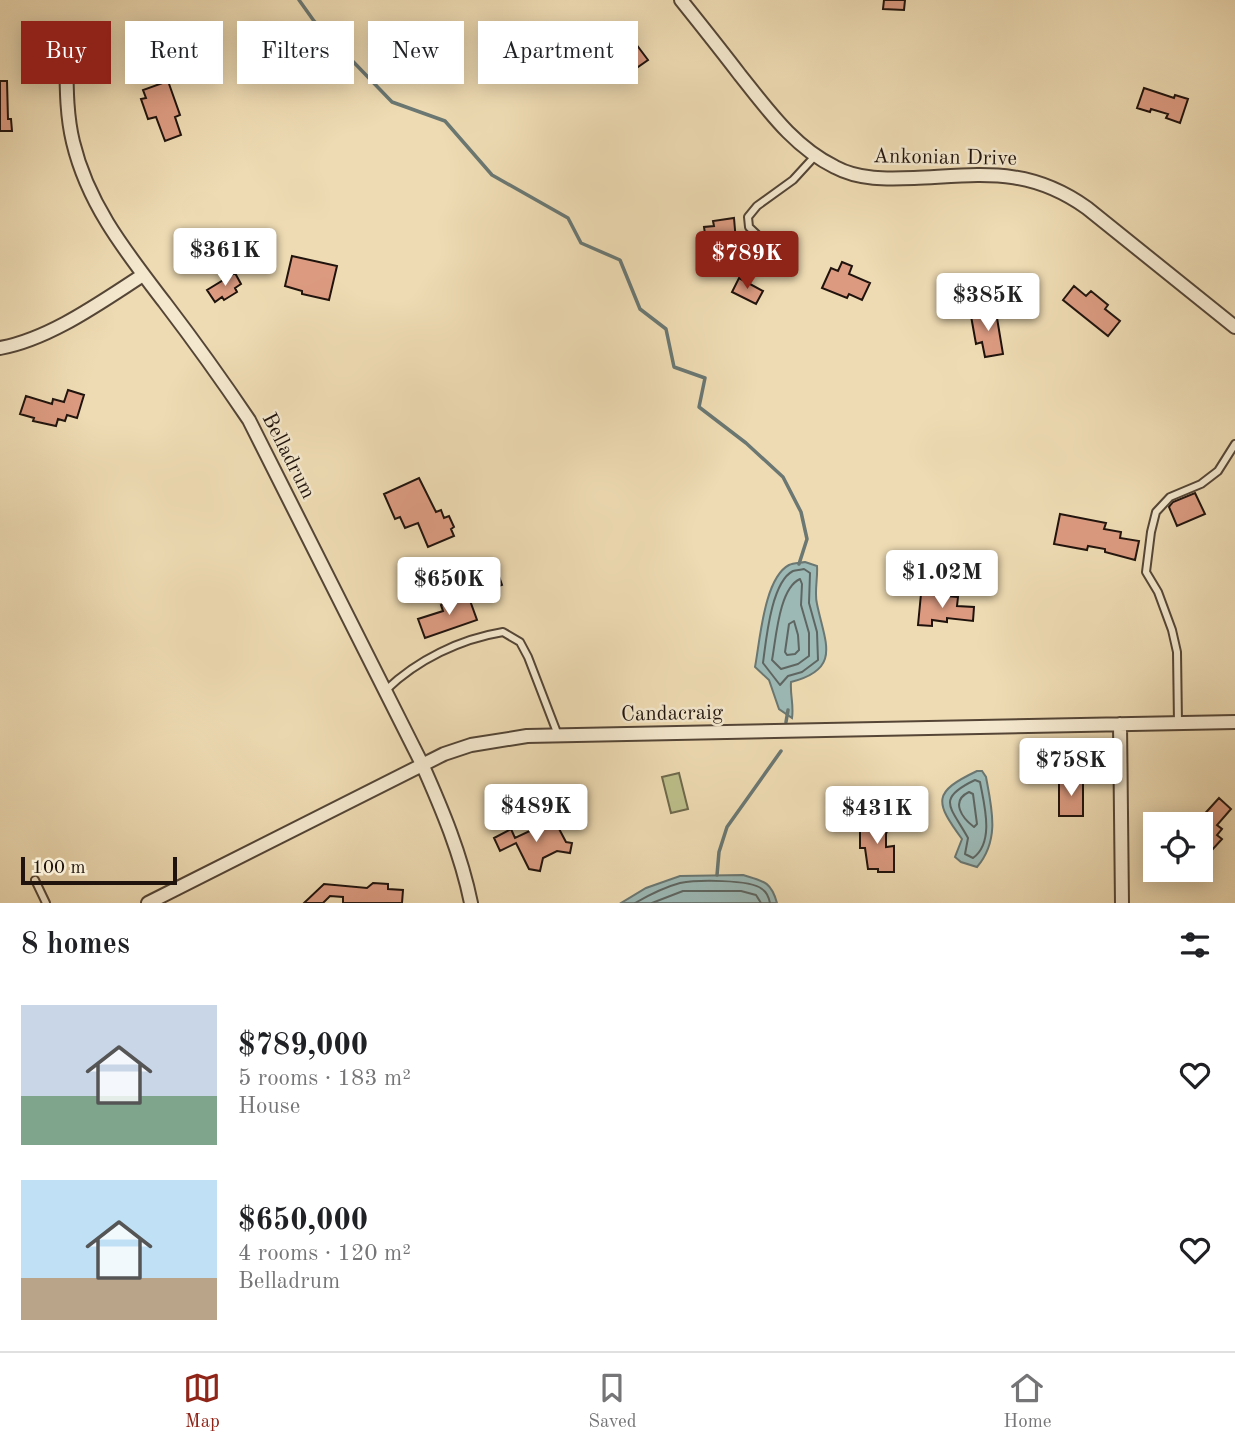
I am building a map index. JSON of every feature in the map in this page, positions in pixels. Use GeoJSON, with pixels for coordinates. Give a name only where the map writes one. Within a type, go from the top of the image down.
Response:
{"type":"FeatureCollection","features":[{"type":"Feature","properties":{"kind":"street","name":"Ankonian Drive"},"geometry":{"type":"LineString","coordinates":[[681,0],[770,113],[795,140],[837,169],[868,177],[896,179],[997,175],[1041,183],[1087,208],[1235,327]]}},
{"type":"Feature","properties":{"kind":"street","name":"Belladrum"},"geometry":{"type":"LineString","coordinates":[[67,84],[68,116],[80,167],[104,220],[222,378],[249,420],[422,764],[443,810],[471,903]]}},
{"type":"Feature","properties":{"kind":"street"},"geometry":{"type":"LineString","coordinates":[[0,348],[24,343],[66,322],[144,275]]}},
{"type":"Feature","properties":{"kind":"street","name":"Candacraig"},"geometry":{"type":"LineString","coordinates":[[148,903],[422,764],[444,754],[489,741],[558,735],[1235,722]]}},
{"type":"Feature","properties":{"kind":"street"},"geometry":{"type":"LineString","coordinates":[[1120,724],[1122,903]]}},
{"type":"Feature","properties":{"kind":"lane"},"geometry":{"type":"LineString","coordinates":[[764,270],[768,244],[748,227],[748,217],[757,206],[793,180],[815,156]]}},
{"type":"Feature","properties":{"kind":"lane"},"geometry":{"type":"LineString","coordinates":[[1178,723],[1177,652],[1158,592],[1146,572],[1156,512],[1170,497],[1201,484],[1218,471],[1235,444]]}},
{"type":"Feature","properties":{"kind":"lane"},"geometry":{"type":"LineString","coordinates":[[385,691],[403,673],[427,660],[478,636],[503,632],[520,642],[558,735]]}},
{"type":"Feature","properties":{"kind":"lane"},"geometry":{"type":"LineString","coordinates":[[35,880],[46,903]]}},
{"type":"Feature","properties":{"kind":"green space"},"geometry":{"type":"Polygon","coordinates":[[[679,773],[688,809],[671,813],[662,777],[679,773]]]}},
{"type":"Feature","properties":{"kind":"water"},"geometry":{"type":"Polygon","coordinates":[[[805,562],[817,566],[816,600],[826,653],[818,670],[791,682],[792,718],[779,709],[769,680],[755,667],[764,611],[774,583],[789,565],[805,562]]]}},
{"type":"Feature","properties":{"kind":"water"},"geometry":{"type":"Polygon","coordinates":[[[977,771],[982,771],[986,777],[992,835],[977,867],[955,857],[962,839],[946,815],[942,799],[952,785],[977,771]]]}},
{"type":"Feature","properties":{"kind":"water"},"geometry":{"type":"Polygon","coordinates":[[[743,875],[769,886],[777,903],[621,903],[646,888],[680,876],[743,875]]]}},
{"type":"Feature","properties":{"kind":"building"},"geometry":{"type":"Polygon","coordinates":[[[884,0],[905,0],[904,10],[883,9],[884,0]]]}},
{"type":"Feature","properties":{"kind":"building"},"geometry":{"type":"Polygon","coordinates":[[[638,47],[648,60],[638,67],[638,47]]]}},
{"type":"Feature","properties":{"kind":"building"},"geometry":{"type":"Polygon","coordinates":[[[0,81],[7,81],[8,119],[11,119],[12,131],[0,131],[0,81]]]}},
{"type":"Feature","properties":{"kind":"building"},"geometry":{"type":"Polygon","coordinates":[[[160,84],[169,84],[180,115],[175,117],[181,135],[165,141],[156,117],[148,119],[141,99],[146,98],[143,90],[160,84]]]}},
{"type":"Feature","properties":{"kind":"building"},"geometry":{"type":"Polygon","coordinates":[[[1144,88],[1174,98],[1175,95],[1188,99],[1180,123],[1166,118],[1168,114],[1137,108],[1144,88]]]}},
{"type":"Feature","properties":{"kind":"building"},"geometry":{"type":"Polygon","coordinates":[[[734,218],[738,265],[710,269],[704,227],[714,226],[713,221],[734,218]]]}},
{"type":"Feature","properties":{"kind":"building"},"geometry":{"type":"Polygon","coordinates":[[[292,256],[337,266],[329,300],[302,294],[302,291],[285,286],[292,256]]]}},
{"type":"Feature","properties":{"kind":"building"},"geometry":{"type":"Polygon","coordinates":[[[842,262],[852,266],[849,274],[870,283],[862,300],[849,294],[847,298],[822,288],[831,268],[838,271],[842,262]]]}},
{"type":"Feature","properties":{"kind":"building"},"geometry":{"type":"Polygon","coordinates":[[[235,273],[241,284],[235,288],[237,292],[215,302],[207,290],[235,273]]]}},
{"type":"Feature","properties":{"kind":"building"},"geometry":{"type":"Polygon","coordinates":[[[739,278],[763,291],[756,304],[732,292],[739,278]]]}},
{"type":"Feature","properties":{"kind":"building"},"geometry":{"type":"Polygon","coordinates":[[[1074,286],[1086,296],[1091,291],[1108,305],[1105,309],[1120,321],[1108,336],[1063,300],[1074,286]]]}},
{"type":"Feature","properties":{"kind":"building"},"geometry":{"type":"Polygon","coordinates":[[[996,312],[1003,354],[985,357],[982,342],[976,344],[971,316],[996,312]]]}},
{"type":"Feature","properties":{"kind":"building"},"geometry":{"type":"Polygon","coordinates":[[[68,390],[84,395],[77,418],[67,415],[65,421],[58,419],[56,426],[33,421],[34,418],[20,414],[26,396],[52,404],[53,399],[64,402],[68,390]]]}},
{"type":"Feature","properties":{"kind":"building"},"geometry":{"type":"Polygon","coordinates":[[[419,478],[436,512],[441,510],[444,518],[449,516],[454,527],[451,529],[454,536],[428,547],[418,523],[405,528],[400,517],[395,519],[384,494],[419,478]]]}},
{"type":"Feature","properties":{"kind":"building"},"geometry":{"type":"Polygon","coordinates":[[[1195,493],[1205,514],[1177,526],[1169,507],[1173,502],[1195,493]]]}},
{"type":"Feature","properties":{"kind":"building"},"geometry":{"type":"Polygon","coordinates":[[[1060,514],[1106,523],[1104,529],[1121,532],[1120,538],[1139,541],[1135,560],[1105,552],[1105,549],[1088,546],[1087,550],[1054,544],[1060,514]]]}},
{"type":"Feature","properties":{"kind":"building"},"geometry":{"type":"Polygon","coordinates":[[[494,562],[502,585],[473,595],[464,572],[494,562]]]}},
{"type":"Feature","properties":{"kind":"building"},"geometry":{"type":"Polygon","coordinates":[[[921,594],[958,597],[957,606],[974,607],[973,621],[947,618],[947,622],[932,620],[932,626],[918,625],[921,594]]]}},
{"type":"Feature","properties":{"kind":"building"},"geometry":{"type":"Polygon","coordinates":[[[468,595],[477,620],[425,638],[418,619],[443,611],[441,605],[468,595]]]}},
{"type":"Feature","properties":{"kind":"building"},"geometry":{"type":"Polygon","coordinates":[[[1059,781],[1083,781],[1083,816],[1059,816],[1059,781]]]}},
{"type":"Feature","properties":{"kind":"building"},"geometry":{"type":"Polygon","coordinates":[[[1219,798],[1231,809],[1217,825],[1222,829],[1217,835],[1222,839],[1213,849],[1213,812],[1206,812],[1219,798]]]}},
{"type":"Feature","properties":{"kind":"building"},"geometry":{"type":"Polygon","coordinates":[[[864,820],[890,823],[886,834],[886,847],[894,846],[894,872],[868,869],[865,848],[860,848],[860,830],[865,830],[864,820]]]}},
{"type":"Feature","properties":{"kind":"building"},"geometry":{"type":"Polygon","coordinates":[[[552,824],[557,825],[566,842],[572,843],[570,853],[557,851],[543,858],[540,871],[529,869],[516,843],[500,851],[494,838],[511,829],[515,838],[552,824]]]}},
{"type":"Feature","properties":{"kind":"building"},"geometry":{"type":"Polygon","coordinates":[[[373,883],[388,884],[388,889],[403,890],[402,903],[343,903],[343,897],[330,896],[323,903],[304,903],[324,884],[367,888],[373,883]]]}},
{"type":"Feature","properties":{"kind":"waterway"},"geometry":{"type":"LineString","coordinates":[[299,0],[314,21],[392,102],[445,121],[492,175],[568,218],[581,243],[620,260],[640,309],[666,329],[674,367],[705,378],[699,407],[746,443],[783,477],[801,512],[807,539],[799,564]]}},
{"type":"Feature","properties":{"kind":"waterway"},"geometry":{"type":"LineString","coordinates":[[786,722],[788,710]]}},
{"type":"Feature","properties":{"kind":"waterway"},"geometry":{"type":"LineString","coordinates":[[717,875],[719,852],[727,827],[781,751]]}}]}
